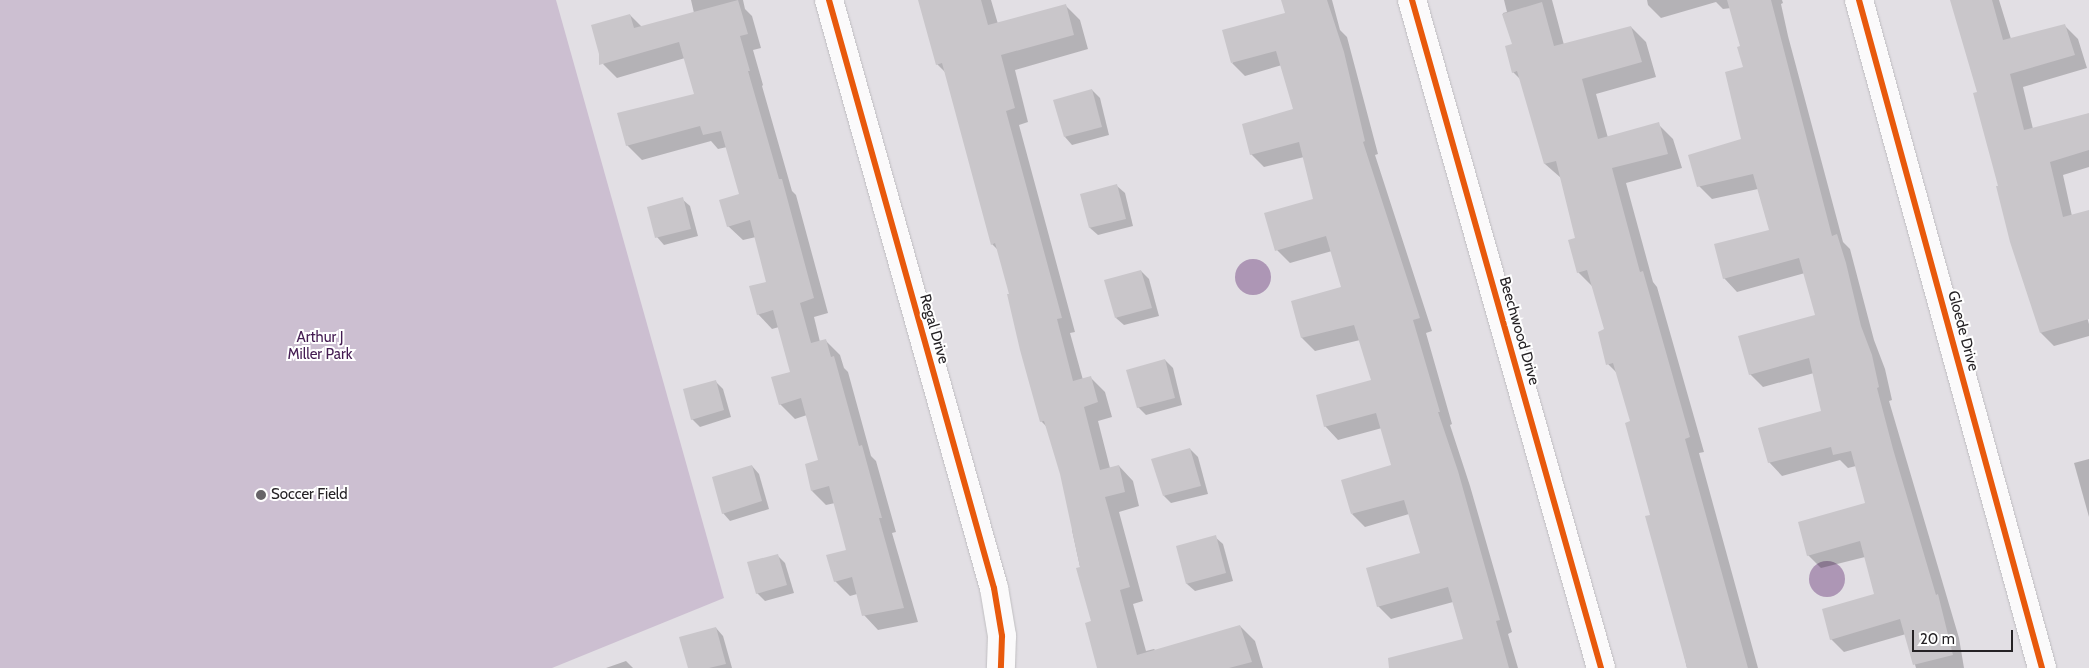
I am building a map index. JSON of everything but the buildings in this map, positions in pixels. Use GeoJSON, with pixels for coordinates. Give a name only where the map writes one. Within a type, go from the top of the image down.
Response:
{"type":"FeatureCollection","features":[{"type":"Feature","properties":{"kind":"street","name":"Regal Drive"},"geometry":{"type":"LineString","coordinates":[[829,0],[994,588],[1002,636],[1002,668]]}},
{"type":"Feature","properties":{"kind":"street","name":"Beechwood Drive"},"geometry":{"type":"LineString","coordinates":[[1412,0],[1601,668]]}},
{"type":"Feature","properties":{"kind":"street","name":"Gloede Drive"},"geometry":{"type":"LineString","coordinates":[[1859,0],[2042,668]]}},
{"type":"Feature","properties":{"kind":"green space","name":"Arthur J Miller Park"},"geometry":{"type":"Polygon","coordinates":[[[0,0],[556,0],[724,598],[552,668],[0,668],[0,0]]]}},
{"type":"Feature","properties":{"kind":"shaded area"},"geometry":{"type":"Polygon","coordinates":[[[1253,259],[1260,260],[1266,264],[1270,270],[1270,284],[1266,290],[1260,294],[1253,295],[1246,294],[1240,290],[1236,284],[1235,277],[1236,270],[1240,264],[1246,260],[1253,259]]]}},
{"type":"Feature","properties":{"kind":"shaded area"},"geometry":{"type":"Polygon","coordinates":[[[1827,561],[1834,562],[1840,566],[1844,572],[1844,586],[1840,592],[1834,596],[1827,597],[1820,596],[1814,592],[1810,586],[1809,579],[1810,572],[1814,566],[1820,562],[1827,561]]]}},
{"type":"Feature","properties":{"kind":"cycle path"},"geometry":{"type":"LineString","coordinates":[[829,0],[994,588],[1002,636],[1001,668]]}},
{"type":"Feature","properties":{"kind":"cycle path"},"geometry":{"type":"LineString","coordinates":[[1412,0],[1601,668]]}},
{"type":"Feature","properties":{"kind":"cycle path"},"geometry":{"type":"LineString","coordinates":[[1859,0],[2042,668]]}},
{"type":"Feature","properties":{"kind":"place","name":"Soccer Field"},"geometry":{"type":"Point","coordinates":[261,495]}}]}
